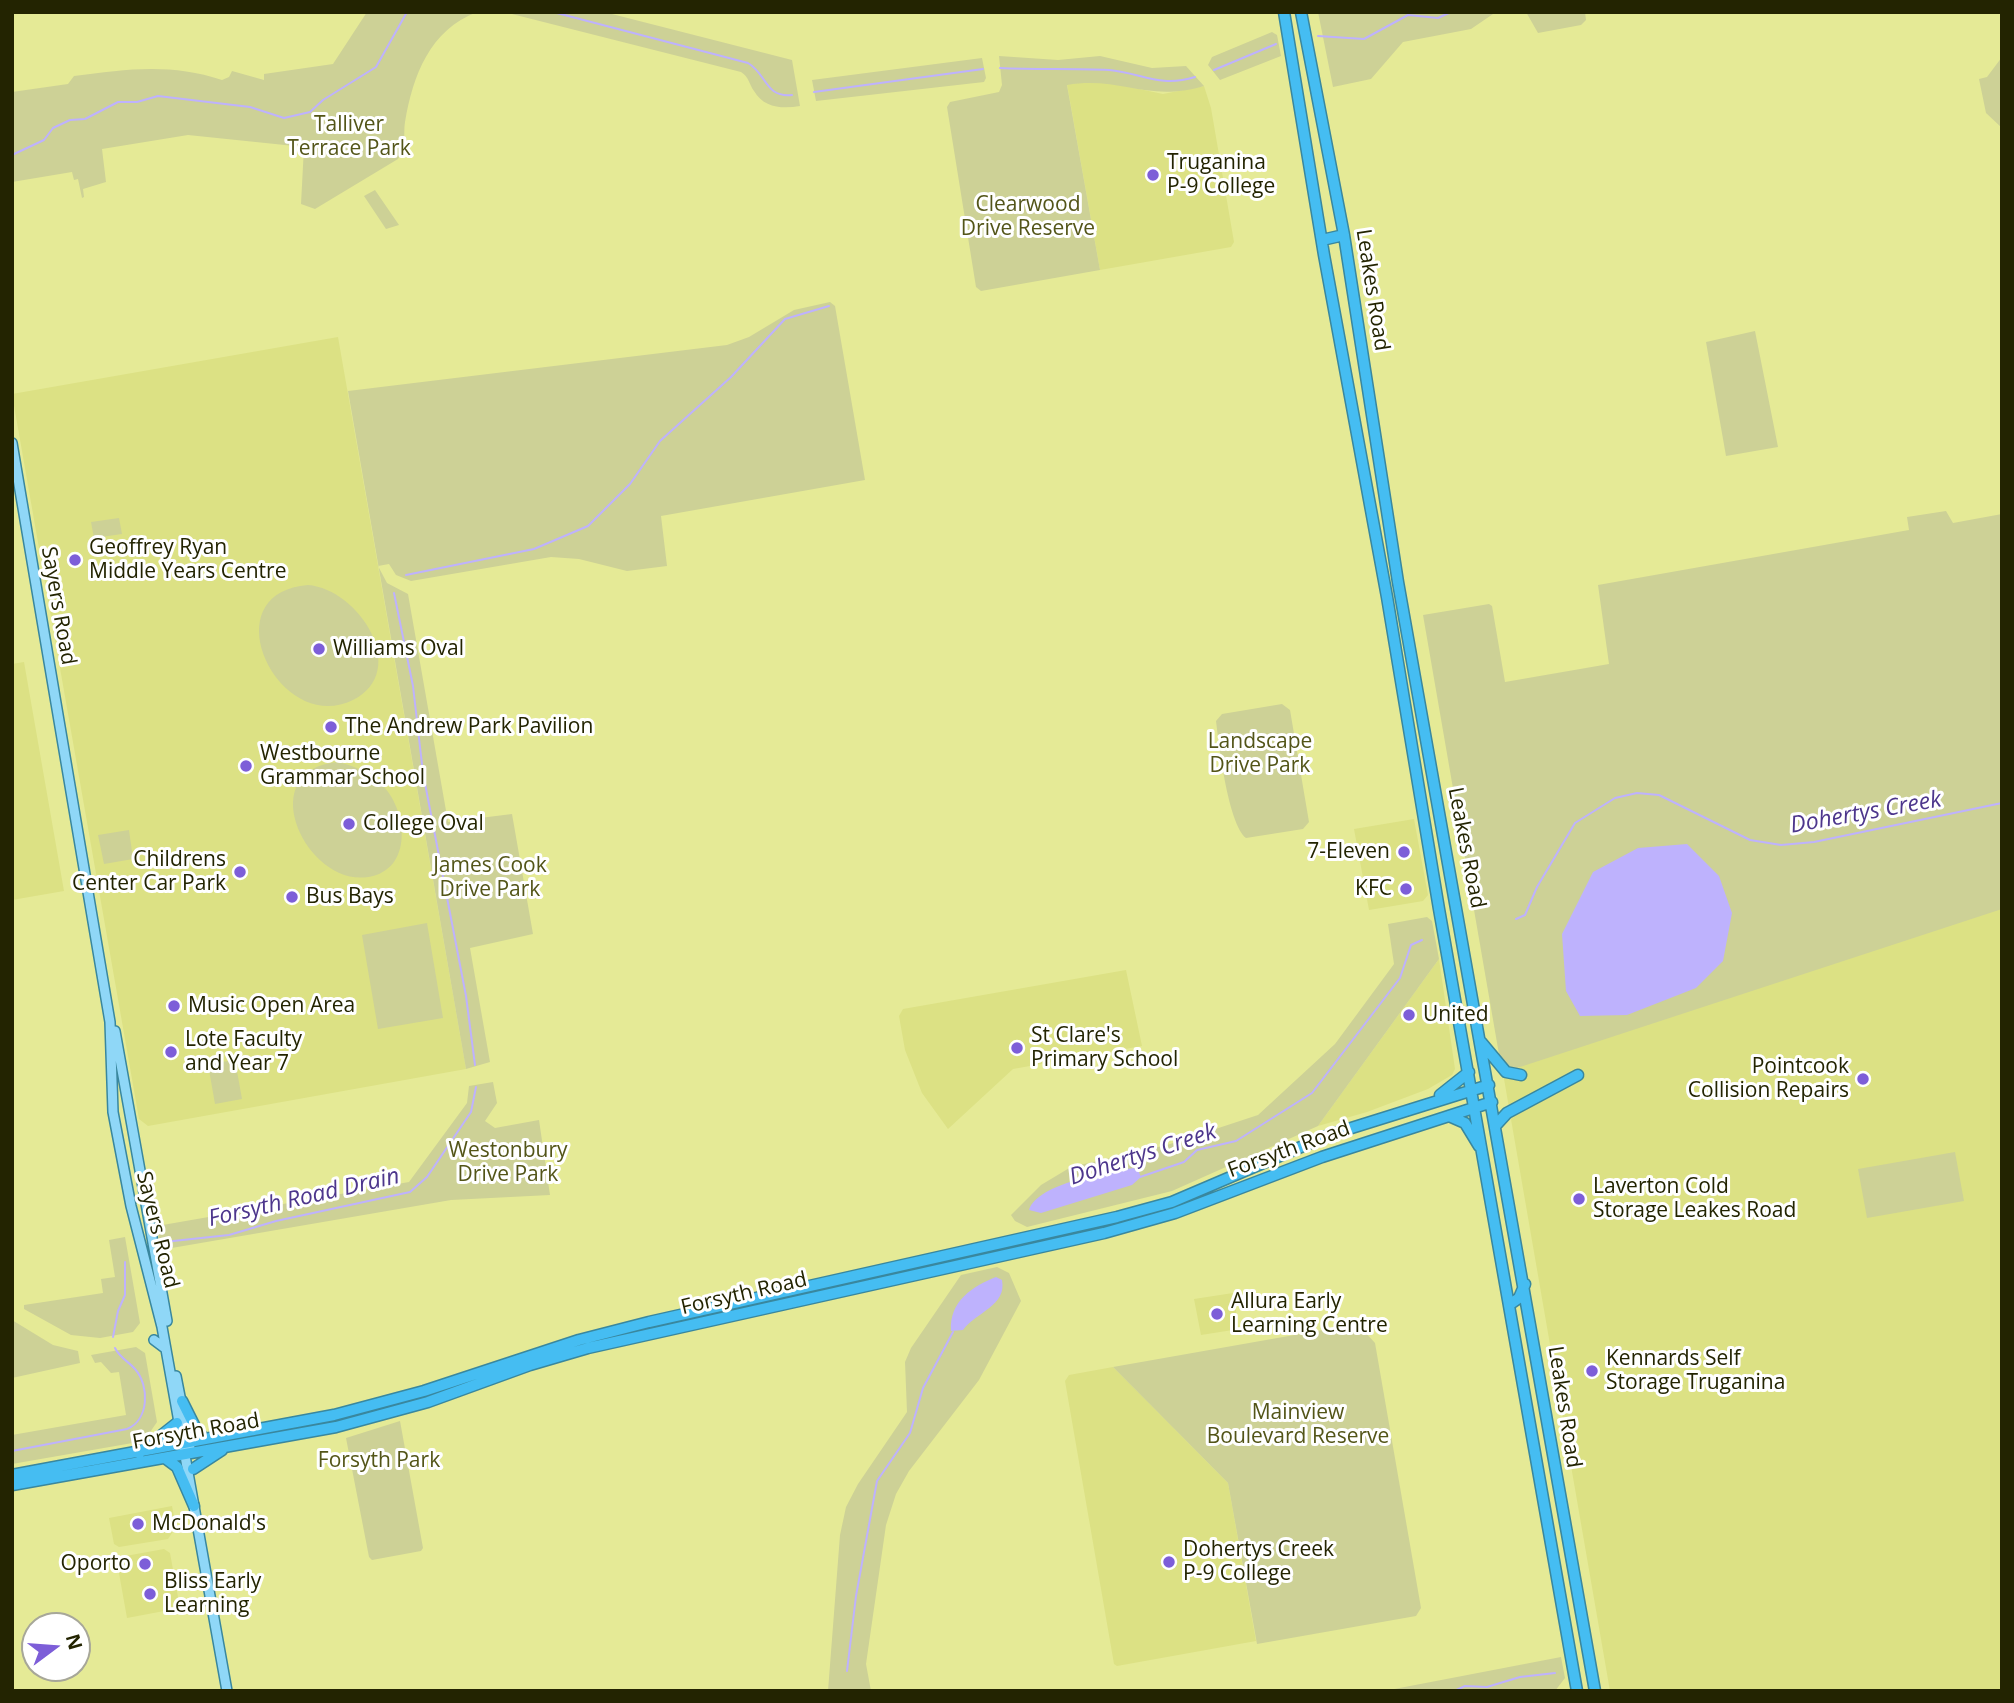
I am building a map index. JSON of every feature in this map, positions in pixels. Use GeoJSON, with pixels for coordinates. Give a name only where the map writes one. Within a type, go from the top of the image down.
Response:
{"type":"FeatureCollection","features":[{"type":"Feature","properties":{"kind":"highway","name":"Leakes Road"},"geometry":{"type":"LineString","coordinates":[[1284,12],[1577,1691]]}},
{"type":"Feature","properties":{"kind":"highway","name":"Leakes Road"},"geometry":{"type":"LineString","coordinates":[[1299,12],[1345,235],[1398,582],[1525,1283],[1595,1691]]}},
{"type":"Feature","properties":{"kind":"highway"},"geometry":{"type":"LineString","coordinates":[[1287,26],[1296,21],[1299,12]]}},
{"type":"Feature","properties":{"kind":"highway"},"geometry":{"type":"LineString","coordinates":[[1322,240],[1345,235]]}},
{"type":"Feature","properties":{"kind":"highway"},"geometry":{"type":"LineString","coordinates":[[1481,1041],[1506,1072],[1521,1074]]}},
{"type":"Feature","properties":{"kind":"highway"},"geometry":{"type":"LineString","coordinates":[[1424,1105],[1459,1083],[1469,1072]]}},
{"type":"Feature","properties":{"kind":"highway"},"geometry":{"type":"LineString","coordinates":[[1496,1125],[1507,1113],[1578,1075]]}},
{"type":"Feature","properties":{"kind":"highway","name":"Forsyth Road"},"geometry":{"type":"LineString","coordinates":[[12,1485],[165,1458],[205,1439],[334,1415],[461,1384],[649,1322],[1172,1202],[1329,1135],[1489,1085]]}},
{"type":"Feature","properties":{"kind":"highway","name":"Forsyth Road"},"geometry":{"type":"LineString","coordinates":[[587,1343],[651,1333],[1135,1225],[1175,1213],[1322,1157],[1492,1102]]}},
{"type":"Feature","properties":{"kind":"highway"},"geometry":{"type":"LineString","coordinates":[[1446,1116],[1455,1117],[1465,1123],[1485,1159]]}},
{"type":"Feature","properties":{"kind":"highway"},"geometry":{"type":"LineString","coordinates":[[1509,1305],[1519,1298],[1525,1283]]}},
{"type":"Feature","properties":{"kind":"highway"},"geometry":{"type":"LineString","coordinates":[[649,1322],[651,1333]]}},
{"type":"Feature","properties":{"kind":"highway","name":"Forsyth Road"},"geometry":{"type":"LineString","coordinates":[[12,1475],[139,1453],[239,1444],[336,1427],[428,1402],[461,1384]]}},
{"type":"Feature","properties":{"kind":"highway"},"geometry":{"type":"LineString","coordinates":[[182,1401],[197,1431],[205,1439]]}},
{"type":"Feature","properties":{"kind":"highway"},"geometry":{"type":"LineString","coordinates":[[334,1415],[336,1427]]}},
{"type":"Feature","properties":{"kind":"highway"},"geometry":{"type":"LineString","coordinates":[[139,1453],[177,1423]]}},
{"type":"Feature","properties":{"kind":"highway"},"geometry":{"type":"LineString","coordinates":[[193,1469],[207,1458],[239,1444]]}},
{"type":"Feature","properties":{"kind":"highway"},"geometry":{"type":"LineString","coordinates":[[165,1458],[177,1467],[194,1506]]}},
{"type":"Feature","properties":{"kind":"main road","name":"Sayers Road"},"geometry":{"type":"LineString","coordinates":[[12,443],[110,1022],[113,1112],[131,1206],[182,1401],[194,1506],[228,1691]]}},
{"type":"Feature","properties":{"kind":"main road","name":"Sayers Road"},"geometry":{"type":"LineString","coordinates":[[69,776],[86,847],[134,1136],[177,1423],[193,1469],[233,1691]]}},
{"type":"Feature","properties":{"kind":"main road"},"geometry":{"type":"LineString","coordinates":[[106,974],[110,1022]]}},
{"type":"Feature","properties":{"kind":"main road"},"geometry":{"type":"LineString","coordinates":[[118,1139],[134,1136]]}},
{"type":"Feature","properties":{"kind":"shaded area","name":"Truganina P-9 College"},"geometry":{"type":"Polygon","coordinates":[[[1101,81],[1163,94],[1204,86],[1211,108],[1234,242],[1231,247],[1100,270],[1067,84],[1101,81]]]}},
{"type":"Feature","properties":{"kind":"shaded area","name":"Westbourne Grammar School"},"geometry":{"type":"Polygon","coordinates":[[[338,337],[466,1069],[148,1126],[139,1119],[12,394],[338,337]]]}},
{"type":"Feature","properties":{"kind":"shaded area"},"geometry":{"type":"Polygon","coordinates":[[[24,662],[64,891],[12,900],[12,664],[24,662]]]}},
{"type":"Feature","properties":{"kind":"shaded area"},"geometry":{"type":"Polygon","coordinates":[[[2002,800],[2002,1691],[1610,1691],[1472,894],[2002,800]]]}},
{"type":"Feature","properties":{"kind":"shaded area"},"geometry":{"type":"Polygon","coordinates":[[[1414,819],[1428,895],[1423,901],[1369,910],[1354,829],[1414,819]]]}},
{"type":"Feature","properties":{"kind":"shaded area"},"geometry":{"type":"Polygon","coordinates":[[[1687,844],[1719,876],[1732,913],[1723,961],[1696,988],[1627,1015],[1580,1016],[1566,991],[1562,934],[1593,872],[1638,848],[1687,844]]]}},
{"type":"Feature","properties":{"kind":"shaded area"},"geometry":{"type":"Polygon","coordinates":[[[1439,959],[1455,1069],[1452,1075],[1428,1089],[1367,1112],[1318,1126],[1439,959]]]}},
{"type":"Feature","properties":{"kind":"shaded area","name":"St Clare's Primary School"},"geometry":{"type":"Polygon","coordinates":[[[1126,970],[1142,1046],[1013,1069],[948,1129],[922,1093],[905,1050],[899,1016],[903,1009],[1126,970]]]}},
{"type":"Feature","properties":{"kind":"shaded area"},"geometry":{"type":"Polygon","coordinates":[[[1133,1168],[1138,1170],[1141,1177],[1132,1185],[1041,1213],[1029,1210],[1035,1201],[1059,1186],[1091,1176],[1133,1168]]]}},
{"type":"Feature","properties":{"kind":"shaded area"},"geometry":{"type":"Polygon","coordinates":[[[996,1277],[1002,1280],[1002,1289],[995,1302],[963,1330],[951,1331],[951,1320],[958,1303],[971,1290],[996,1277]]]}},
{"type":"Feature","properties":{"kind":"shaded area","name":"Allura Early Learning Centre"},"geometry":{"type":"Polygon","coordinates":[[[1233,1293],[1239,1329],[1201,1335],[1194,1299],[1233,1293]]]}},
{"type":"Feature","properties":{"kind":"shaded area","name":"Dohertys Creek P-9 College"},"geometry":{"type":"Polygon","coordinates":[[[1113,1367],[1228,1483],[1256,1641],[1117,1666],[1114,1664],[1065,1381],[1069,1375],[1113,1367]]]}},
{"type":"Feature","properties":{"kind":"shaded area"},"geometry":{"type":"Polygon","coordinates":[[[172,1506],[176,1527],[168,1539],[119,1547],[114,1544],[109,1518],[172,1506]]]}},
{"type":"Feature","properties":{"kind":"shaded area","name":"Bliss Early Learning"},"geometry":{"type":"Polygon","coordinates":[[[164,1549],[170,1553],[180,1608],[127,1618],[117,1562],[120,1557],[164,1549]]]}},
{"type":"Feature","properties":{"kind":"green space","name":"Talliver Terrace Park"},"geometry":{"type":"Polygon","coordinates":[[[367,12],[477,12],[447,30],[426,56],[408,105],[404,145],[398,159],[315,209],[301,204],[304,147],[188,135],[102,149],[106,182],[83,189],[82,198],[78,179],[74,180],[72,172],[12,182],[12,92],[68,84],[74,76],[149,69],[185,71],[222,80],[229,77],[232,71],[264,80],[264,74],[333,64],[367,12]]]}},
{"type":"Feature","properties":{"kind":"green space"},"geometry":{"type":"Polygon","coordinates":[[[504,12],[604,12],[792,60],[800,106],[780,107],[768,104],[758,97],[741,72],[504,12]]]}},
{"type":"Feature","properties":{"kind":"green space"},"geometry":{"type":"Polygon","coordinates":[[[1318,12],[1496,12],[1471,29],[1403,42],[1371,79],[1333,87],[1318,12]]]}},
{"type":"Feature","properties":{"kind":"green space"},"geometry":{"type":"Polygon","coordinates":[[[1526,12],[1585,12],[1586,20],[1581,25],[1538,33],[1526,12]]]}},
{"type":"Feature","properties":{"kind":"green space"},"geometry":{"type":"Polygon","coordinates":[[[1272,32],[1277,35],[1281,56],[1220,80],[1208,65],[1212,57],[1272,32]]]}},
{"type":"Feature","properties":{"kind":"green space","name":"Clearwood Drive Reserve"},"geometry":{"type":"Polygon","coordinates":[[[999,56],[1058,60],[1100,56],[1152,68],[1186,66],[1204,86],[1166,92],[1103,84],[1067,85],[1100,270],[981,291],[976,287],[947,107],[950,102],[999,92],[1002,85],[999,56]]]}},
{"type":"Feature","properties":{"kind":"green space"},"geometry":{"type":"Polygon","coordinates":[[[2002,57],[2002,128],[1986,113],[1979,79],[1987,77],[2002,57]]]}},
{"type":"Feature","properties":{"kind":"green space"},"geometry":{"type":"Polygon","coordinates":[[[982,58],[986,78],[984,82],[816,101],[812,80],[982,58]]]}},
{"type":"Feature","properties":{"kind":"green space"},"geometry":{"type":"Polygon","coordinates":[[[375,190],[399,225],[386,229],[364,196],[375,190]]]}},
{"type":"Feature","properties":{"kind":"green space"},"geometry":{"type":"Polygon","coordinates":[[[830,302],[835,306],[865,480],[661,516],[667,566],[627,571],[579,559],[551,557],[411,581],[396,575],[389,564],[378,566],[348,391],[727,345],[749,337],[794,310],[830,302]]]}},
{"type":"Feature","properties":{"kind":"green space"},"geometry":{"type":"Polygon","coordinates":[[[1755,331],[1778,447],[1726,456],[1706,342],[1755,331]]]}},
{"type":"Feature","properties":{"kind":"green space"},"geometry":{"type":"Polygon","coordinates":[[[1946,511],[1953,523],[2002,514],[2002,909],[1514,1069],[1500,1060],[1423,615],[1489,604],[1492,606],[1505,682],[1609,664],[1598,585],[1909,530],[1907,517],[1946,511]]]}},
{"type":"Feature","properties":{"kind":"green space"},"geometry":{"type":"Polygon","coordinates":[[[119,518],[122,534],[94,538],[91,522],[119,518]]]}},
{"type":"Feature","properties":{"kind":"green space","name":"James Cook Drive Park"},"geometry":{"type":"Polygon","coordinates":[[[379,567],[387,583],[408,594],[448,822],[512,814],[533,934],[470,948],[490,1062],[466,1069],[379,567]]]}},
{"type":"Feature","properties":{"kind":"green space","name":"Williams Oval"},"geometry":{"type":"Polygon","coordinates":[[[308,585],[327,590],[345,601],[360,615],[371,633],[378,652],[378,670],[370,687],[353,700],[326,706],[301,699],[280,682],[266,659],[259,635],[263,612],[278,594],[308,585]]]}},
{"type":"Feature","properties":{"kind":"green space","name":"Landscape Drive Park"},"geometry":{"type":"Polygon","coordinates":[[[1282,704],[1290,710],[1309,822],[1303,829],[1246,838],[1234,817],[1229,801],[1216,721],[1222,714],[1282,704]]]}},
{"type":"Feature","properties":{"kind":"green space","name":"College Oval"},"geometry":{"type":"Polygon","coordinates":[[[338,762],[375,778],[392,798],[397,810],[402,837],[400,850],[386,870],[373,876],[349,876],[328,866],[310,850],[298,828],[293,806],[297,786],[311,770],[338,762]]]}},
{"type":"Feature","properties":{"kind":"green space"},"geometry":{"type":"Polygon","coordinates":[[[129,830],[133,859],[104,864],[98,835],[129,830]]]}},
{"type":"Feature","properties":{"kind":"green space"},"geometry":{"type":"Polygon","coordinates":[[[1427,917],[1432,921],[1439,959],[1318,1126],[1172,1191],[1027,1227],[1015,1221],[1011,1215],[1041,1185],[1071,1167],[1167,1145],[1258,1115],[1335,1044],[1394,964],[1388,924],[1427,917]]]}},
{"type":"Feature","properties":{"kind":"green space"},"geometry":{"type":"Polygon","coordinates":[[[427,923],[443,1018],[378,1029],[362,935],[427,923]]]}},
{"type":"Feature","properties":{"kind":"green space"},"geometry":{"type":"Polygon","coordinates":[[[235,1060],[242,1099],[215,1104],[208,1064],[235,1060]]]}},
{"type":"Feature","properties":{"kind":"green space","name":"Westonbury Drive Park"},"geometry":{"type":"Polygon","coordinates":[[[493,1082],[497,1103],[485,1121],[495,1128],[539,1120],[550,1195],[451,1200],[160,1250],[157,1226],[409,1182],[467,1103],[469,1086],[493,1082]]]}},
{"type":"Feature","properties":{"kind":"green space"},"geometry":{"type":"Polygon","coordinates":[[[1955,1152],[1964,1201],[1867,1218],[1858,1169],[1955,1152]]]}},
{"type":"Feature","properties":{"kind":"green space"},"geometry":{"type":"Polygon","coordinates":[[[125,1237],[140,1323],[133,1332],[100,1338],[71,1335],[24,1309],[24,1305],[103,1293],[101,1279],[115,1277],[109,1240],[125,1237]]]}},
{"type":"Feature","properties":{"kind":"green space"},"geometry":{"type":"Polygon","coordinates":[[[997,1267],[1009,1273],[1021,1301],[979,1380],[909,1471],[896,1494],[886,1525],[866,1664],[871,1691],[828,1691],[840,1535],[846,1507],[858,1484],[907,1412],[905,1362],[911,1348],[961,1275],[997,1267]]]}},
{"type":"Feature","properties":{"kind":"green space"},"geometry":{"type":"Polygon","coordinates":[[[12,1320],[53,1345],[78,1351],[80,1363],[12,1378],[12,1320]]]}},
{"type":"Feature","properties":{"kind":"green space","name":"Mainview Boulevard Reserve"},"geometry":{"type":"Polygon","coordinates":[[[1334,1328],[1364,1331],[1375,1343],[1421,1608],[1416,1616],[1257,1644],[1228,1483],[1113,1367],[1334,1328]]]}},
{"type":"Feature","properties":{"kind":"green space"},"geometry":{"type":"Polygon","coordinates":[[[136,1347],[145,1353],[157,1422],[144,1441],[12,1464],[12,1435],[126,1415],[119,1372],[111,1373],[101,1362],[95,1363],[91,1355],[136,1347]]]}},
{"type":"Feature","properties":{"kind":"green space","name":"Forsyth Park"},"geometry":{"type":"Polygon","coordinates":[[[400,1421],[423,1548],[421,1551],[372,1560],[369,1557],[346,1438],[400,1421]]]}},
{"type":"Feature","properties":{"kind":"green space"},"geometry":{"type":"Polygon","coordinates":[[[1561,1657],[1565,1678],[1555,1691],[1384,1691],[1561,1657]]]}},
{"type":"Feature","properties":{"kind":"waterway"},"geometry":{"type":"LineString","coordinates":[[12,155],[44,140],[53,128],[70,120],[85,119],[118,102],[137,102],[158,96],[250,107],[284,118],[310,112],[323,100],[376,67],[407,12]]}},
{"type":"Feature","properties":{"kind":"waterway"},"geometry":{"type":"LineString","coordinates":[[553,12],[748,63],[776,93],[792,95]]}},
{"type":"Feature","properties":{"kind":"waterway","name":"Forsyth Road Drain"},"geometry":{"type":"LineString","coordinates":[[1318,36],[1364,39],[1408,15],[1438,18],[1451,12]]}},
{"type":"Feature","properties":{"kind":"waterway"},"geometry":{"type":"LineString","coordinates":[[1214,70],[1276,44]]}},
{"type":"Feature","properties":{"kind":"waterway"},"geometry":{"type":"LineString","coordinates":[[1000,68],[1109,70],[1171,81],[1195,77]]}},
{"type":"Feature","properties":{"kind":"waterway"},"geometry":{"type":"LineString","coordinates":[[814,92],[983,69]]}},
{"type":"Feature","properties":{"kind":"waterway","name":"Forsyth Road Drain"},"geometry":{"type":"LineString","coordinates":[[406,575],[534,549],[588,526],[630,484],[660,441],[731,377],[785,319],[829,306]]}},
{"type":"Feature","properties":{"kind":"waterway","name":"Forsyth Road Drain"},"geometry":{"type":"LineString","coordinates":[[394,593],[413,686],[423,773],[466,996],[475,1065]]}},
{"type":"Feature","properties":{"kind":"waterway","name":"Dohertys Creek"},"geometry":{"type":"LineString","coordinates":[[1516,919],[1525,915],[1537,887],[1575,823],[1615,798],[1637,793],[1659,795],[1750,840],[1781,845],[1814,842],[2002,803]]}},
{"type":"Feature","properties":{"kind":"waterway","name":"Dohertys Creek"},"geometry":{"type":"LineString","coordinates":[[1140,1177],[1184,1162],[1197,1150],[1236,1141],[1312,1093],[1400,978],[1411,945],[1422,940]]}},
{"type":"Feature","properties":{"kind":"waterway","name":"Forsyth Road Drain"},"geometry":{"type":"LineString","coordinates":[[164,1242],[229,1235],[276,1221],[410,1192],[427,1177],[471,1112],[476,1087]]}},
{"type":"Feature","properties":{"kind":"waterway","name":"Forsyth Road Drain"},"geometry":{"type":"LineString","coordinates":[[113,1337],[118,1311],[125,1295],[125,1262]]}},
{"type":"Feature","properties":{"kind":"waterway","name":"Dohertys Creek"},"geometry":{"type":"LineString","coordinates":[[847,1671],[856,1596],[877,1481],[910,1433],[923,1388],[953,1332]]}},
{"type":"Feature","properties":{"kind":"waterway","name":"Forsyth Road Drain"},"geometry":{"type":"LineString","coordinates":[[12,1451],[127,1429],[134,1425],[140,1418],[145,1402],[143,1384],[135,1369],[115,1348]]}},
{"type":"Feature","properties":{"kind":"waterway"},"geometry":{"type":"LineString","coordinates":[[1454,1691],[1465,1686],[1487,1687],[1520,1677],[1555,1673]]}},
{"type":"Feature","properties":{"kind":"place","name":"Truganina P-9 College"},"geometry":{"type":"Point","coordinates":[1153,175]}},
{"type":"Feature","properties":{"kind":"place","name":"Geoffrey Ryan Middle Years Centre"},"geometry":{"type":"Point","coordinates":[75,560]}},
{"type":"Feature","properties":{"kind":"place","name":"Williams Oval"},"geometry":{"type":"Point","coordinates":[319,649]}},
{"type":"Feature","properties":{"kind":"place","name":"The Andrew Park Pavilion"},"geometry":{"type":"Point","coordinates":[331,727]}},
{"type":"Feature","properties":{"kind":"place","name":"Westbourne Grammar School"},"geometry":{"type":"Point","coordinates":[246,766]}},
{"type":"Feature","properties":{"kind":"place","name":"College Oval"},"geometry":{"type":"Point","coordinates":[349,824]}},
{"type":"Feature","properties":{"kind":"place","name":"7-Eleven"},"geometry":{"type":"Point","coordinates":[1404,852]}},
{"type":"Feature","properties":{"kind":"place","name":"Childrens Center Car Park"},"geometry":{"type":"Point","coordinates":[240,872]}},
{"type":"Feature","properties":{"kind":"place","name":"KFC"},"geometry":{"type":"Point","coordinates":[1406,889]}},
{"type":"Feature","properties":{"kind":"place","name":"Bus Bays"},"geometry":{"type":"Point","coordinates":[292,897]}},
{"type":"Feature","properties":{"kind":"place","name":"Music Open Area"},"geometry":{"type":"Point","coordinates":[174,1006]}},
{"type":"Feature","properties":{"kind":"place","name":"United"},"geometry":{"type":"Point","coordinates":[1409,1015]}},
{"type":"Feature","properties":{"kind":"place","name":"St Clare's Primary School"},"geometry":{"type":"Point","coordinates":[1017,1048]}},
{"type":"Feature","properties":{"kind":"place","name":"Lote Faculty and Year 7"},"geometry":{"type":"Point","coordinates":[171,1052]}},
{"type":"Feature","properties":{"kind":"place","name":"Pointcook Collision Repairs"},"geometry":{"type":"Point","coordinates":[1863,1079]}},
{"type":"Feature","properties":{"kind":"place","name":"Laverton Cold Storage Leakes Road"},"geometry":{"type":"Point","coordinates":[1579,1199]}},
{"type":"Feature","properties":{"kind":"place","name":"Allura Early Learning Centre"},"geometry":{"type":"Point","coordinates":[1217,1314]}},
{"type":"Feature","properties":{"kind":"place","name":"Kennards Self Storage Truganina"},"geometry":{"type":"Point","coordinates":[1592,1371]}},
{"type":"Feature","properties":{"kind":"place","name":"McDonald's"},"geometry":{"type":"Point","coordinates":[138,1524]}},
{"type":"Feature","properties":{"kind":"place","name":"Dohertys Creek P-9 College"},"geometry":{"type":"Point","coordinates":[1169,1562]}},
{"type":"Feature","properties":{"kind":"place","name":"Oporto"},"geometry":{"type":"Point","coordinates":[145,1564]}},
{"type":"Feature","properties":{"kind":"place","name":"Bliss Early Learning"},"geometry":{"type":"Point","coordinates":[150,1594]}}]}
